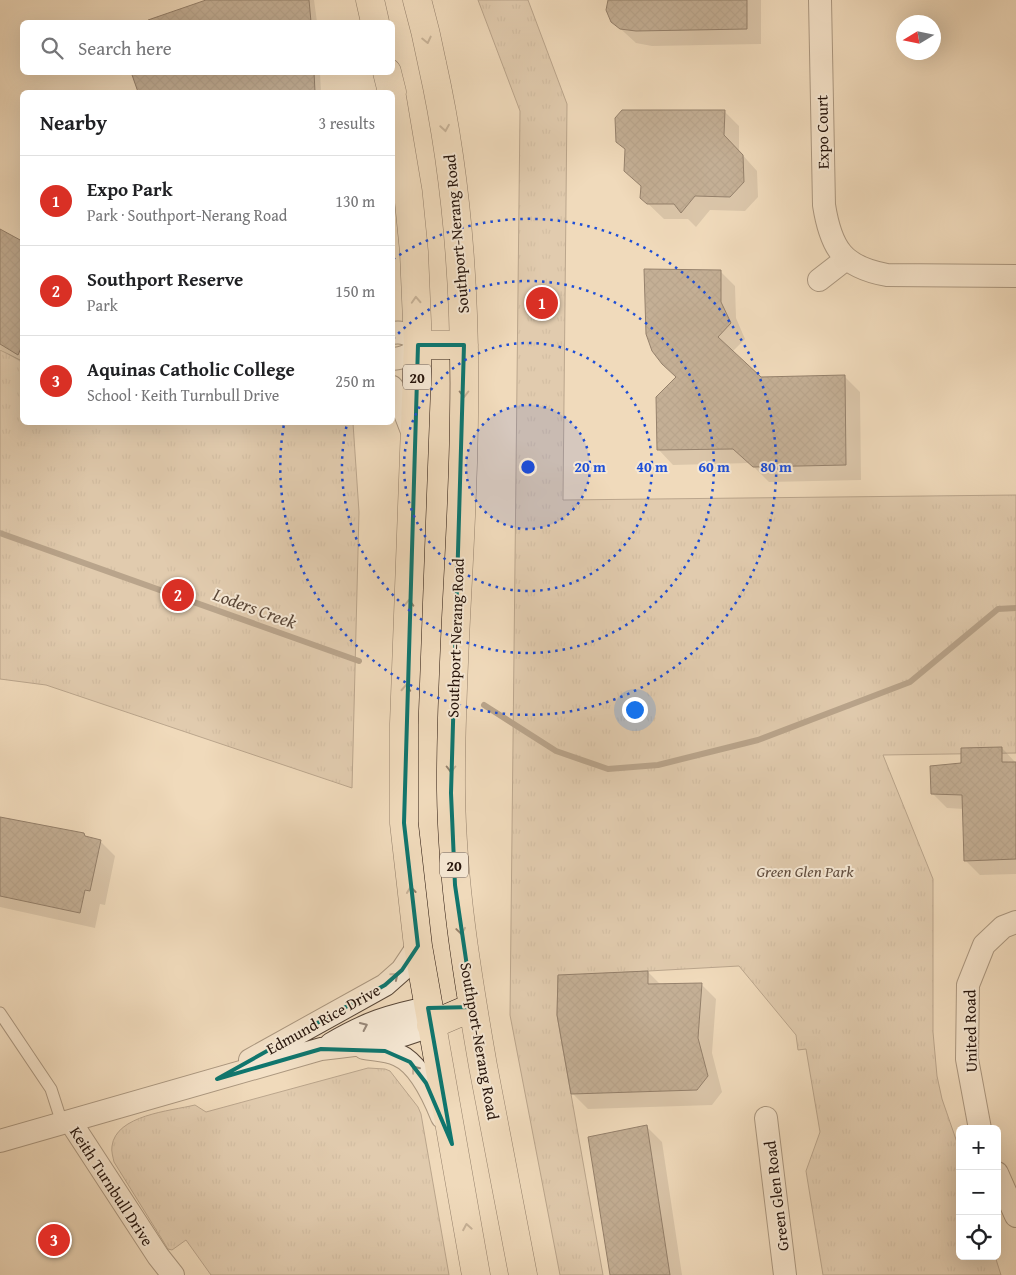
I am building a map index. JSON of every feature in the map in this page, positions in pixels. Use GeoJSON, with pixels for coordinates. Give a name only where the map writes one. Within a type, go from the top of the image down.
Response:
{"type":"FeatureCollection","features":[{"type":"Feature","properties":{"kind":"main road"},"geometry":{"type":"LineString","coordinates":[[370,0],[375,20]]}},
{"type":"Feature","properties":{"kind":"main road","name":"Southport-Nerang Road"},"geometry":{"type":"LineString","coordinates":[[417,0],[438,88],[450,164],[461,266],[464,418],[451,721],[451,792],[455,885],[473,1007],[523,1275]]}},
{"type":"Feature","properties":{"kind":"main road"},"geometry":{"type":"LineString","coordinates":[[389,75],[392,90]]}},
{"type":"Feature","properties":{"kind":"main road","name":"20"},"geometry":{"type":"LineString","coordinates":[[395,115],[408,192],[414,252],[418,345],[404,724],[404,823],[418,946],[476,1275]]}},
{"type":"Feature","properties":{"kind":"main road"},"geometry":{"type":"LineString","coordinates":[[418,345],[464,345]]}},
{"type":"Feature","properties":{"kind":"main road"},"geometry":{"type":"LineString","coordinates":[[430,1016],[473,1007]]}},
{"type":"Feature","properties":{"kind":"street","name":"Expo Court"},"geometry":{"type":"LineString","coordinates":[[820,0],[824,205],[827,225],[833,242],[846,259],[870,272],[887,275],[1016,276]]}},
{"type":"Feature","properties":{"kind":"street"},"geometry":{"type":"LineString","coordinates":[[819,280],[846,259]]}},
{"type":"Feature","properties":{"kind":"street"},"geometry":{"type":"LineString","coordinates":[[395,332],[402,331],[418,345],[411,355],[395,359]]}},
{"type":"Feature","properties":{"kind":"street"},"geometry":{"type":"LineString","coordinates":[[395,391],[408,419],[415,442]]}},
{"type":"Feature","properties":{"kind":"street","name":"United Road"},"geometry":{"type":"LineString","coordinates":[[979,1125],[967,1058],[968,985],[984,945],[1003,927],[1016,922]]}},
{"type":"Feature","properties":{"kind":"street","name":"Edmund Rice Drive"},"geometry":{"type":"LineString","coordinates":[[217,1079],[385,984],[402,970],[418,946]]}},
{"type":"Feature","properties":{"kind":"street","name":"Edmund Rice Drive"},"geometry":{"type":"LineString","coordinates":[[0,1141],[331,1048],[373,1022],[393,1015],[430,1016]]}},
{"type":"Feature","properties":{"kind":"street","name":"Edmund Rice Drive"},"geometry":{"type":"LineString","coordinates":[[331,1048],[385,1051],[399,1055],[410,1062],[426,1083],[439,1109],[452,1144]]}},
{"type":"Feature","properties":{"kind":"street","name":"Green Glen Road"},"geometry":{"type":"LineString","coordinates":[[766,1118],[784,1275]]}},
{"type":"Feature","properties":{"kind":"street","name":"Keith Turnbull Drive"},"geometry":{"type":"LineString","coordinates":[[66,1122],[173,1275]]}},
{"type":"Feature","properties":{"kind":"street"},"geometry":{"type":"LineString","coordinates":[[1001,1182],[1016,1216]]}},
{"type":"Feature","properties":{"kind":"lane"},"geometry":{"type":"LineString","coordinates":[[0,1013],[51,1089],[66,1122]]}},
{"type":"Feature","properties":{"kind":"highlighted area"},"geometry":{"type":"Polygon","coordinates":[[[418,345],[464,345],[451,793],[455,885],[473,1007],[428,1008],[452,1144],[426,1083],[410,1062],[385,1051],[321,1049],[217,1079],[385,985],[402,970],[418,946],[404,823],[418,345]]]}},
{"type":"Feature","properties":{"kind":"green space","name":"Green Glen Park"},"geometry":{"type":"Polygon","coordinates":[[[478,0],[528,0],[567,104],[563,500],[1016,495],[1016,753],[883,755],[933,879],[933,1032],[937,1076],[942,1099],[956,1139],[956,1260],[996,1260],[1001,1275],[823,1275],[806,1171],[820,1132],[806,1049],[798,1050],[796,1035],[739,966],[558,976],[557,1015],[603,1275],[560,1275],[510,1015],[520,111],[478,0]]]}},
{"type":"Feature","properties":{"kind":"green space"},"geometry":{"type":"Polygon","coordinates":[[[0,350],[20,360],[20,425],[353,425],[359,512],[352,788],[46,685],[0,679],[0,350]]]}},
{"type":"Feature","properties":{"kind":"green space"},"geometry":{"type":"Polygon","coordinates":[[[368,1068],[390,1071],[418,1107],[421,1114],[449,1275],[211,1275],[186,1240],[172,1250],[168,1249],[114,1162],[112,1148],[116,1136],[123,1127],[146,1116],[195,1105],[206,1112],[368,1068]]]}},
{"type":"Feature","properties":{"kind":"building"},"geometry":{"type":"Polygon","coordinates":[[[206,0],[309,0],[311,20],[148,20],[206,0]]]}},
{"type":"Feature","properties":{"kind":"building"},"geometry":{"type":"Polygon","coordinates":[[[608,0],[747,0],[747,29],[636,31],[620,29],[611,22],[606,10],[608,0]]]}},
{"type":"Feature","properties":{"kind":"building"},"geometry":{"type":"Polygon","coordinates":[[[132,75],[314,75],[315,90],[137,90],[132,75]]]}},
{"type":"Feature","properties":{"kind":"building"},"geometry":{"type":"Polygon","coordinates":[[[622,110],[725,110],[724,135],[743,155],[744,182],[730,197],[695,196],[681,213],[674,204],[647,204],[640,198],[641,186],[624,171],[625,149],[616,142],[615,118],[622,110]]]}},
{"type":"Feature","properties":{"kind":"building"},"geometry":{"type":"Polygon","coordinates":[[[0,229],[20,240],[20,350],[18,355],[0,344],[0,229]]]}},
{"type":"Feature","properties":{"kind":"building"},"geometry":{"type":"Polygon","coordinates":[[[644,269],[721,270],[721,302],[731,323],[718,337],[761,377],[845,375],[846,465],[753,467],[733,449],[657,450],[656,397],[676,377],[652,351],[646,334],[644,269]]]}},
{"type":"Feature","properties":{"kind":"building"},"geometry":{"type":"Polygon","coordinates":[[[1002,747],[1002,762],[1016,762],[1016,859],[964,861],[962,795],[931,794],[930,766],[961,763],[961,748],[1002,747]]]}},
{"type":"Feature","properties":{"kind":"building"},"geometry":{"type":"Polygon","coordinates":[[[0,817],[84,833],[85,836],[101,840],[90,891],[85,890],[80,913],[0,896],[0,817]]]}},
{"type":"Feature","properties":{"kind":"building"},"geometry":{"type":"Polygon","coordinates":[[[648,971],[648,984],[702,983],[698,1038],[708,1076],[697,1090],[571,1094],[557,1015],[558,975],[648,971]]]}},
{"type":"Feature","properties":{"kind":"building"},"geometry":{"type":"Polygon","coordinates":[[[647,1125],[670,1275],[610,1275],[588,1137],[647,1125]]]}},
{"type":"Feature","properties":{"kind":"waterway","name":"Loders Creek"},"geometry":{"type":"LineString","coordinates":[[0,533],[359,661]]}},
{"type":"Feature","properties":{"kind":"waterway"},"geometry":{"type":"LineString","coordinates":[[484,705],[556,751],[608,769],[658,765],[758,740],[910,682],[998,609],[1016,608]]}},
{"type":"Feature","properties":{"kind":"place","name":"Expo Park"},"geometry":{"type":"Point","coordinates":[542,303]}},
{"type":"Feature","properties":{"kind":"place","name":"Southport Reserve"},"geometry":{"type":"Point","coordinates":[178,595]}},
{"type":"Feature","properties":{"kind":"place","name":"Aquinas Catholic College"},"geometry":{"type":"Point","coordinates":[54,1240]}}]}
